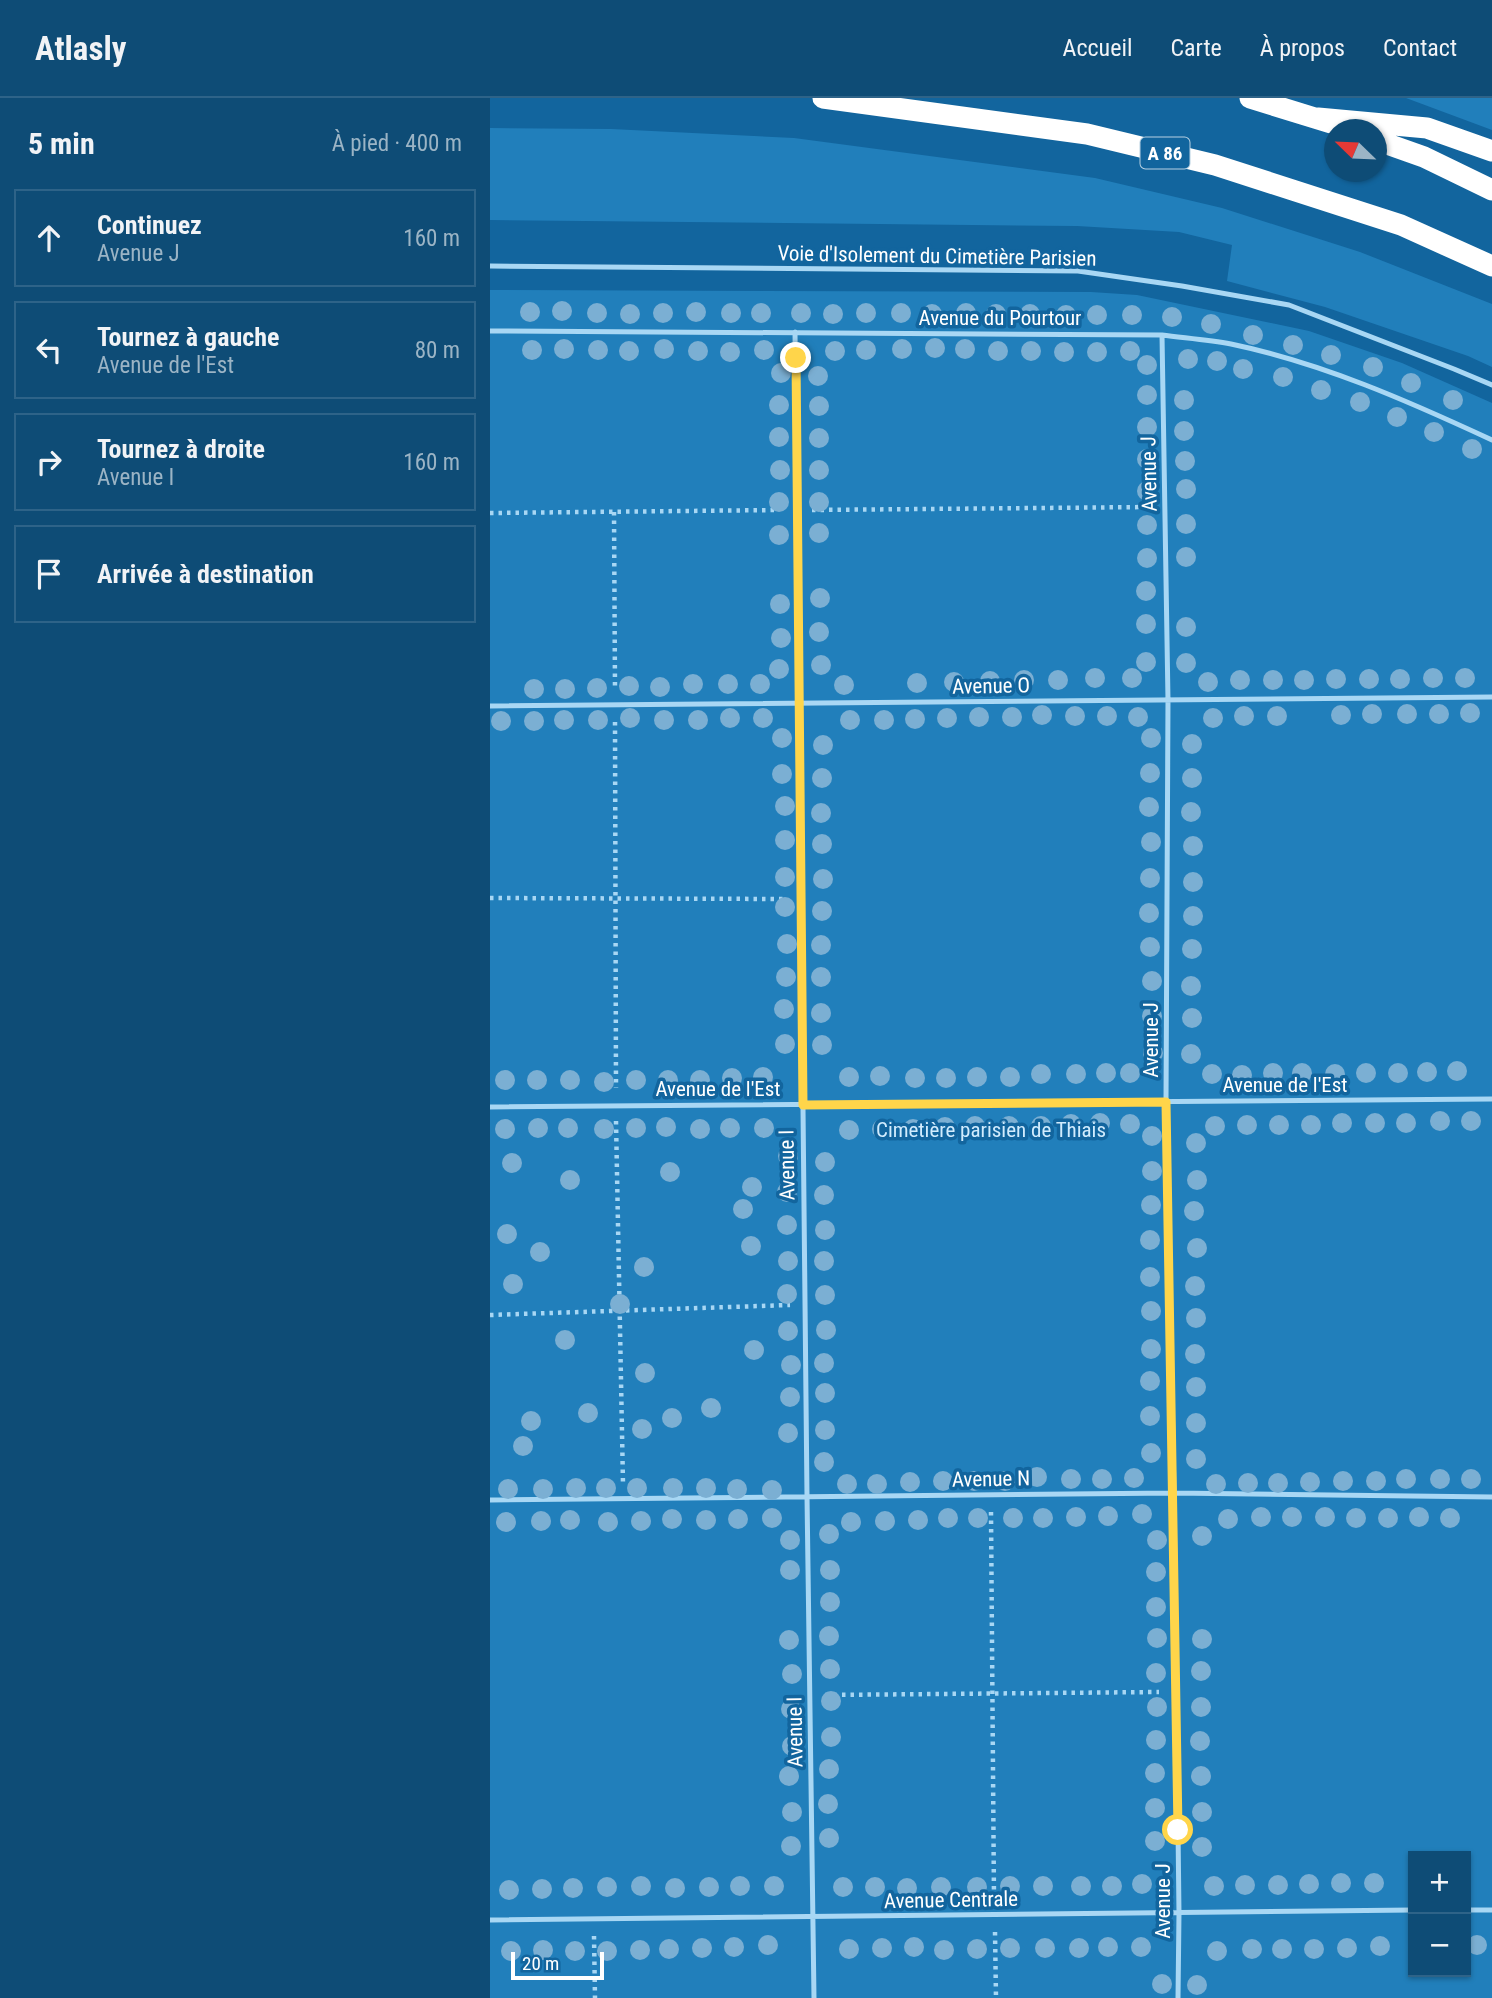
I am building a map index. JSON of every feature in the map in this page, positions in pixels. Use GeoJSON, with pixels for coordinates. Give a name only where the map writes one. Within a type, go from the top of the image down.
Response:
{"type":"FeatureCollection","features":[{"type":"Feature","properties":{"kind":"highway","name":"A 86"},"geometry":{"type":"LineString","coordinates":[[823,98],[1087,134],[1215,165],[1401,225],[1492,266]]}},
{"type":"Feature","properties":{"kind":"highway"},"geometry":{"type":"LineString","coordinates":[[1250,98],[1324,120]]}},
{"type":"Feature","properties":{"kind":"highway"},"geometry":{"type":"LineString","coordinates":[[1318,118],[1427,128],[1492,151]]}},
{"type":"Feature","properties":{"kind":"highway"},"geometry":{"type":"LineString","coordinates":[[1387,144],[1424,157],[1492,190]]}},
{"type":"Feature","properties":{"kind":"lane","name":"Voie d'Isolement du Cimetière Parisien"},"geometry":{"type":"LineString","coordinates":[[490,266],[1078,271],[1289,305],[1492,386]]}},
{"type":"Feature","properties":{"kind":"lane","name":"Avenue du Pourtour"},"geometry":{"type":"LineString","coordinates":[[490,331],[1162,335],[1231,344],[1318,368],[1418,405],[1492,440]]}},
{"type":"Feature","properties":{"kind":"lane","name":"Avenue I"},"geometry":{"type":"LineString","coordinates":[[796,332],[800,899],[814,1998]]}},
{"type":"Feature","properties":{"kind":"lane","name":"Avenue J"},"geometry":{"type":"LineString","coordinates":[[1162,335],[1168,700],[1166,1102],[1180,1913],[1178,1998]]}},
{"type":"Feature","properties":{"kind":"lane","name":"Avenue O"},"geometry":{"type":"LineString","coordinates":[[490,706],[1492,697]]}},
{"type":"Feature","properties":{"kind":"lane","name":"Avenue de l'Est"},"geometry":{"type":"LineString","coordinates":[[490,1107],[1492,1100]]}},
{"type":"Feature","properties":{"kind":"lane","name":"Avenue N"},"geometry":{"type":"LineString","coordinates":[[490,1500],[1174,1493],[1492,1497]]}},
{"type":"Feature","properties":{"kind":"lane","name":"Avenue Centrale"},"geometry":{"type":"LineString","coordinates":[[490,1920],[1408,1910]]}},
{"type":"Feature","properties":{"kind":"lane"},"geometry":{"type":"LineString","coordinates":[[1471,1910],[1492,1910]]}},
{"type":"Feature","properties":{"kind":"path"},"geometry":{"type":"LineString","coordinates":[[490,513],[1165,507]]}},
{"type":"Feature","properties":{"kind":"path"},"geometry":{"type":"LineString","coordinates":[[614,512],[616,1106],[624,1499]]}},
{"type":"Feature","properties":{"kind":"path"},"geometry":{"type":"LineString","coordinates":[[490,898],[800,899]]}},
{"type":"Feature","properties":{"kind":"path"},"geometry":{"type":"LineString","coordinates":[[490,1315],[805,1305]]}},
{"type":"Feature","properties":{"kind":"path"},"geometry":{"type":"LineString","coordinates":[[990,1494],[996,1998]]}},
{"type":"Feature","properties":{"kind":"path"},"geometry":{"type":"LineString","coordinates":[[810,1695],[1176,1692]]}},
{"type":"Feature","properties":{"kind":"path"},"geometry":{"type":"LineString","coordinates":[[594,1919],[595,1998]]}},
{"type":"Feature","properties":{"kind":"green space"},"geometry":{"type":"Polygon","coordinates":[[[1406,98],[1492,98],[1492,130],[1406,98]]]}},
{"type":"Feature","properties":{"kind":"green space"},"geometry":{"type":"Polygon","coordinates":[[[490,128],[611,129],[794,138],[1095,178],[1222,208],[1360,252],[1492,304],[1492,367],[1468,356],[1325,307],[1227,281],[1232,245],[1179,232],[1077,226],[490,220],[490,128]]]}},
{"type":"Feature","properties":{"kind":"green space","name":"Cimetière parisien de Thiais"},"geometry":{"type":"Polygon","coordinates":[[[490,290],[1091,292],[1137,295],[1309,331],[1402,363],[1492,403],[1492,1998],[490,1998],[490,290]]]}},
{"type":"Feature","properties":{"kind":"route"},"geometry":{"type":"LineString","coordinates":[[796,358],[803,1105],[1166,1102],[1178,1830]]}}]}
